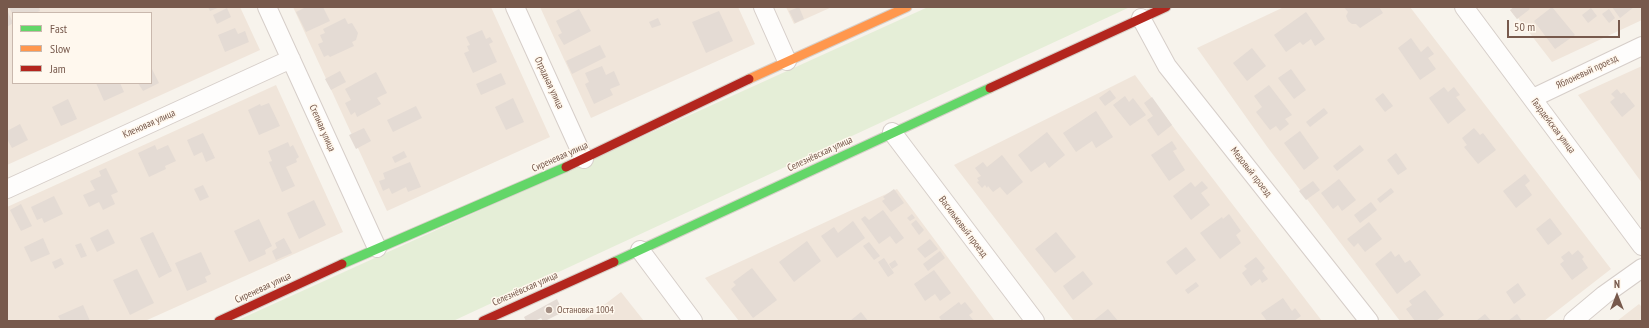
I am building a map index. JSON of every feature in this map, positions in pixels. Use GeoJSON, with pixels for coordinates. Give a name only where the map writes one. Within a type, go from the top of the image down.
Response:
{"type":"FeatureCollection","features":[{"type":"Feature","properties":{"kind":"street","name":"Степная улица"},"geometry":{"type":"LineString","coordinates":[[268,7],[377,248]]}},
{"type":"Feature","properties":{"kind":"street","name":"Отрадная улица"},"geometry":{"type":"LineString","coordinates":[[514,7],[584,160]]}},
{"type":"Feature","properties":{"kind":"street"},"geometry":{"type":"LineString","coordinates":[[763,7],[787,61]]}},
{"type":"Feature","properties":{"kind":"street","name":"Сиреневая улица"},"geometry":{"type":"LineString","coordinates":[[219,321],[377,248],[584,160],[787,61],[907,7]]}},
{"type":"Feature","properties":{"kind":"street","name":"Селезнёвская улица"},"geometry":{"type":"LineString","coordinates":[[482,321],[640,250],[892,132],[1166,7]]}},
{"type":"Feature","properties":{"kind":"street","name":"Гвардейская улица"},"geometry":{"type":"LineString","coordinates":[[1464,7],[1642,246]]}},
{"type":"Feature","properties":{"kind":"street","name":"Медовый проезд"},"geometry":{"type":"LineString","coordinates":[[1141,18],[1167,66],[1370,321]]}},
{"type":"Feature","properties":{"kind":"street","name":"Яблоневый проезд"},"geometry":{"type":"LineString","coordinates":[[1533,98],[1642,46]]}},
{"type":"Feature","properties":{"kind":"street","name":"Кленовая улица"},"geometry":{"type":"LineString","coordinates":[[7,189],[291,59]]}},
{"type":"Feature","properties":{"kind":"street","name":"Васильковый проезд"},"geometry":{"type":"LineString","coordinates":[[892,132],[1035,321]]}},
{"type":"Feature","properties":{"kind":"street"},"geometry":{"type":"LineString","coordinates":[[640,250],[693,321]]}},
{"type":"Feature","properties":{"kind":"street"},"geometry":{"type":"LineString","coordinates":[[1573,321],[1604,295],[1642,268]]}},
{"type":"Feature","properties":{"kind":"shaded area"},"geometry":{"type":"Polygon","coordinates":[[[7,7],[240,7],[260,50],[7,165],[7,7]]]}},
{"type":"Feature","properties":{"kind":"shaded area"},"geometry":{"type":"Polygon","coordinates":[[[293,7],[491,7],[550,137],[387,211],[293,7]]]}},
{"type":"Feature","properties":{"kind":"shaded area"},"geometry":{"type":"Polygon","coordinates":[[[540,7],[738,7],[755,44],[591,118],[540,7]]]}},
{"type":"Feature","properties":{"kind":"shaded area"},"geometry":{"type":"Polygon","coordinates":[[[786,7],[832,7],[794,24],[786,7]]]}},
{"type":"Feature","properties":{"kind":"shaded area"},"geometry":{"type":"Polygon","coordinates":[[[1284,7],[1410,7],[1611,269],[1544,321],[1400,321],[1268,148],[1197,48],[1284,7]]]}},
{"type":"Feature","properties":{"kind":"shaded area"},"geometry":{"type":"Polygon","coordinates":[[[1514,7],[1642,7],[1642,20],[1552,62],[1510,10],[1514,7]]]}},
{"type":"Feature","properties":{"kind":"shaded area"},"geometry":{"type":"Polygon","coordinates":[[[1642,66],[1642,183],[1578,95],[1642,66]]]}},
{"type":"Feature","properties":{"kind":"shaded area"},"geometry":{"type":"Polygon","coordinates":[[[1135,75],[1322,321],[1074,321],[954,165],[1135,75]]]}},
{"type":"Feature","properties":{"kind":"shaded area"},"geometry":{"type":"Polygon","coordinates":[[[276,85],[343,232],[145,321],[7,321],[7,207],[276,85]]]}},
{"type":"Feature","properties":{"kind":"shaded area"},"geometry":{"type":"Polygon","coordinates":[[[897,189],[995,321],[739,321],[705,278],[897,189]]]}},
{"type":"Feature","properties":{"kind":"shaded area"},"geometry":{"type":"Polygon","coordinates":[[[621,292],[644,321],[583,321],[621,292]]]}},
{"type":"Feature","properties":{"kind":"shaded area"},"geometry":{"type":"Polygon","coordinates":[[[1639,304],[1642,307],[1642,321],[1617,321],[1639,304]]]}},
{"type":"Feature","properties":{"kind":"green space"},"geometry":{"type":"Polygon","coordinates":[[[928,7],[1130,7],[453,321],[236,321],[928,7]]]}},
{"type":"Feature","properties":{"kind":"building"},"geometry":{"type":"Polygon","coordinates":[[[9,7],[39,7],[40,11],[12,12],[9,7]]]}},
{"type":"Feature","properties":{"kind":"building"},"geometry":{"type":"Polygon","coordinates":[[[208,7],[220,7],[210,11],[208,7]]]}},
{"type":"Feature","properties":{"kind":"building"},"geometry":{"type":"Polygon","coordinates":[[[306,7],[323,7],[330,21],[306,32],[296,12],[306,7]]]}},
{"type":"Feature","properties":{"kind":"building"},"geometry":{"type":"Polygon","coordinates":[[[799,7],[804,19],[795,23],[789,11],[799,7]]]}},
{"type":"Feature","properties":{"kind":"building"},"geometry":{"type":"Polygon","coordinates":[[[1344,7],[1379,7],[1383,13],[1360,28],[1356,24],[1352,24],[1348,21],[1346,16],[1348,12],[1344,7]]]}},
{"type":"Feature","properties":{"kind":"building"},"geometry":{"type":"Polygon","coordinates":[[[1514,7],[1528,7],[1530,9],[1517,19],[1510,10],[1514,7]]]}},
{"type":"Feature","properties":{"kind":"building"},"geometry":{"type":"Polygon","coordinates":[[[1552,7],[1575,35],[1555,49],[1534,21],[1552,7]]]}},
{"type":"Feature","properties":{"kind":"building"},"geometry":{"type":"Polygon","coordinates":[[[1612,7],[1634,7],[1620,18],[1612,7]]]}},
{"type":"Feature","properties":{"kind":"building"},"geometry":{"type":"Polygon","coordinates":[[[227,8],[231,17],[217,24],[213,15],[227,8]]]}},
{"type":"Feature","properties":{"kind":"building"},"geometry":{"type":"Polygon","coordinates":[[[1591,8],[1597,16],[1588,23],[1582,15],[1591,8]]]}},
{"type":"Feature","properties":{"kind":"building"},"geometry":{"type":"Polygon","coordinates":[[[579,9],[591,31],[564,45],[558,35],[562,33],[556,21],[579,9]]]}},
{"type":"Feature","properties":{"kind":"building"},"geometry":{"type":"Polygon","coordinates":[[[1609,9],[1615,18],[1609,23],[1602,14],[1609,9]]]}},
{"type":"Feature","properties":{"kind":"building"},"geometry":{"type":"Polygon","coordinates":[[[7,10],[12,24],[7,27],[7,10]]]}},
{"type":"Feature","properties":{"kind":"building"},"geometry":{"type":"Polygon","coordinates":[[[719,11],[733,41],[706,53],[692,22],[719,11]]]}},
{"type":"Feature","properties":{"kind":"building"},"geometry":{"type":"Polygon","coordinates":[[[1306,12],[1325,39],[1315,46],[1311,39],[1303,45],[1300,42],[1286,52],[1274,35],[1306,12]]]}},
{"type":"Feature","properties":{"kind":"building"},"geometry":{"type":"Polygon","coordinates":[[[345,18],[348,24],[352,23],[358,33],[356,40],[352,42],[354,46],[330,57],[328,55],[324,57],[318,44],[323,42],[320,35],[325,33],[323,29],[345,18]]]}},
{"type":"Feature","properties":{"kind":"building"},"geometry":{"type":"Polygon","coordinates":[[[658,18],[661,25],[652,28],[649,22],[658,18]]]}},
{"type":"Feature","properties":{"kind":"building"},"geometry":{"type":"Polygon","coordinates":[[[235,28],[238,34],[245,31],[249,42],[225,52],[218,35],[235,28]]]}},
{"type":"Feature","properties":{"kind":"building"},"geometry":{"type":"Polygon","coordinates":[[[482,30],[486,39],[490,37],[493,42],[489,44],[497,62],[473,73],[464,53],[469,51],[467,46],[470,45],[466,37],[482,30]]]}},
{"type":"Feature","properties":{"kind":"building"},"geometry":{"type":"Polygon","coordinates":[[[1411,38],[1421,52],[1428,46],[1434,54],[1428,58],[1436,69],[1420,80],[1398,48],[1411,38]]]}},
{"type":"Feature","properties":{"kind":"building"},"geometry":{"type":"Polygon","coordinates":[[[600,45],[606,57],[572,74],[566,61],[600,45]]]}},
{"type":"Feature","properties":{"kind":"building"},"geometry":{"type":"Polygon","coordinates":[[[1252,48],[1266,66],[1247,81],[1233,63],[1252,48]]]}},
{"type":"Feature","properties":{"kind":"building"},"geometry":{"type":"Polygon","coordinates":[[[602,66],[606,75],[614,71],[620,85],[610,89],[613,95],[594,104],[585,84],[589,82],[585,73],[602,66]]]}},
{"type":"Feature","properties":{"kind":"building"},"geometry":{"type":"Polygon","coordinates":[[[152,69],[159,83],[143,91],[139,84],[152,84],[152,69]]]}},
{"type":"Feature","properties":{"kind":"building"},"geometry":{"type":"Polygon","coordinates":[[[1291,69],[1306,90],[1294,99],[1278,78],[1291,69]]]}},
{"type":"Feature","properties":{"kind":"building"},"geometry":{"type":"Polygon","coordinates":[[[340,71],[346,82],[331,90],[325,79],[340,71]]]}},
{"type":"Feature","properties":{"kind":"building"},"geometry":{"type":"Polygon","coordinates":[[[376,72],[387,93],[377,98],[381,104],[357,117],[355,112],[351,115],[345,103],[351,100],[345,89],[376,72]]]}},
{"type":"Feature","properties":{"kind":"building"},"geometry":{"type":"Polygon","coordinates":[[[501,73],[506,84],[481,95],[476,84],[501,73]]]}},
{"type":"Feature","properties":{"kind":"building"},"geometry":{"type":"Polygon","coordinates":[[[96,84],[120,84],[124,92],[104,101],[96,84]]]}},
{"type":"Feature","properties":{"kind":"building"},"geometry":{"type":"Polygon","coordinates":[[[1269,85],[1292,115],[1285,119],[1289,124],[1280,131],[1276,126],[1270,130],[1256,112],[1262,107],[1254,96],[1269,85]]]}},
{"type":"Feature","properties":{"kind":"building"},"geometry":{"type":"Polygon","coordinates":[[[1444,87],[1448,92],[1454,87],[1460,95],[1456,97],[1466,110],[1448,124],[1429,98],[1444,87]]]}},
{"type":"Feature","properties":{"kind":"building"},"geometry":{"type":"Polygon","coordinates":[[[1617,89],[1621,94],[1624,92],[1635,106],[1622,117],[1610,102],[1615,98],[1611,94],[1617,89]]]}},
{"type":"Feature","properties":{"kind":"building"},"geometry":{"type":"Polygon","coordinates":[[[1110,90],[1116,98],[1105,106],[1099,98],[1110,90]]]}},
{"type":"Feature","properties":{"kind":"building"},"geometry":{"type":"Polygon","coordinates":[[[1383,93],[1393,106],[1385,112],[1375,99],[1383,93]]]}},
{"type":"Feature","properties":{"kind":"building"},"geometry":{"type":"Polygon","coordinates":[[[1125,96],[1129,102],[1133,98],[1146,115],[1130,126],[1113,105],[1125,96]]]}},
{"type":"Feature","properties":{"kind":"building"},"geometry":{"type":"Polygon","coordinates":[[[1152,97],[1172,125],[1158,136],[1147,120],[1153,116],[1144,103],[1152,97]]]}},
{"type":"Feature","properties":{"kind":"building"},"geometry":{"type":"Polygon","coordinates":[[[513,98],[524,122],[506,130],[495,107],[513,98]]]}},
{"type":"Feature","properties":{"kind":"building"},"geometry":{"type":"Polygon","coordinates":[[[68,99],[77,119],[61,126],[52,107],[68,99]]]}},
{"type":"Feature","properties":{"kind":"building"},"geometry":{"type":"Polygon","coordinates":[[[269,103],[280,126],[259,135],[248,110],[260,104],[261,106],[269,103]]]}},
{"type":"Feature","properties":{"kind":"building"},"geometry":{"type":"Polygon","coordinates":[[[416,106],[422,118],[393,132],[387,120],[416,106]]]}},
{"type":"Feature","properties":{"kind":"building"},"geometry":{"type":"Polygon","coordinates":[[[1324,108],[1328,113],[1310,127],[1306,122],[1324,108]]]}},
{"type":"Feature","properties":{"kind":"building"},"geometry":{"type":"Polygon","coordinates":[[[1096,111],[1113,137],[1096,148],[1092,141],[1076,152],[1063,133],[1096,111]]]}},
{"type":"Feature","properties":{"kind":"building"},"geometry":{"type":"Polygon","coordinates":[[[20,124],[28,140],[12,148],[7,139],[7,131],[20,124]]]}},
{"type":"Feature","properties":{"kind":"building"},"geometry":{"type":"Polygon","coordinates":[[[364,128],[371,141],[356,149],[349,135],[364,128]]]}},
{"type":"Feature","properties":{"kind":"building"},"geometry":{"type":"Polygon","coordinates":[[[1474,128],[1480,135],[1483,133],[1496,150],[1478,164],[1464,147],[1467,145],[1462,138],[1474,128]]]}},
{"type":"Feature","properties":{"kind":"building"},"geometry":{"type":"Polygon","coordinates":[[[1300,131],[1319,158],[1304,170],[1284,143],[1300,131]]]}},
{"type":"Feature","properties":{"kind":"building"},"geometry":{"type":"Polygon","coordinates":[[[1047,132],[1065,155],[1049,168],[1045,162],[1031,172],[1018,155],[1047,132]]]}},
{"type":"Feature","properties":{"kind":"building"},"geometry":{"type":"Polygon","coordinates":[[[203,133],[215,158],[206,162],[202,152],[194,156],[187,140],[203,133]]]}},
{"type":"Feature","properties":{"kind":"building"},"geometry":{"type":"Polygon","coordinates":[[[1172,141],[1177,149],[1173,151],[1185,170],[1169,181],[1151,155],[1172,141]]]}},
{"type":"Feature","properties":{"kind":"building"},"geometry":{"type":"Polygon","coordinates":[[[288,142],[290,147],[293,145],[299,157],[296,159],[297,162],[286,167],[295,186],[282,192],[269,162],[272,161],[268,151],[288,142]]]}},
{"type":"Feature","properties":{"kind":"building"},"geometry":{"type":"Polygon","coordinates":[[[155,145],[157,150],[168,145],[176,161],[165,166],[166,169],[149,177],[138,153],[155,145]]]}},
{"type":"Feature","properties":{"kind":"building"},"geometry":{"type":"Polygon","coordinates":[[[1360,145],[1364,150],[1337,171],[1333,166],[1360,145]]]}},
{"type":"Feature","properties":{"kind":"building"},"geometry":{"type":"Polygon","coordinates":[[[404,151],[407,157],[395,163],[392,157],[404,151]]]}},
{"type":"Feature","properties":{"kind":"building"},"geometry":{"type":"Polygon","coordinates":[[[1396,153],[1407,169],[1398,175],[1387,160],[1396,153]]]}},
{"type":"Feature","properties":{"kind":"building"},"geometry":{"type":"Polygon","coordinates":[[[1002,155],[1023,182],[1007,195],[1000,187],[993,192],[988,186],[987,188],[985,185],[982,188],[977,182],[979,181],[977,178],[981,176],[975,168],[983,162],[987,167],[1002,155]]]}},
{"type":"Feature","properties":{"kind":"building"},"geometry":{"type":"Polygon","coordinates":[[[410,162],[421,187],[408,192],[406,187],[392,194],[389,188],[383,191],[379,181],[385,179],[383,173],[410,162]]]}},
{"type":"Feature","properties":{"kind":"building"},"geometry":{"type":"Polygon","coordinates":[[[106,168],[118,192],[111,195],[115,204],[103,210],[99,202],[89,207],[83,195],[95,190],[90,181],[101,176],[99,171],[106,168]]]}},
{"type":"Feature","properties":{"kind":"building"},"geometry":{"type":"Polygon","coordinates":[[[1525,174],[1530,181],[1525,185],[1532,195],[1516,208],[1503,191],[1525,174]]]}},
{"type":"Feature","properties":{"kind":"building"},"geometry":{"type":"Polygon","coordinates":[[[1339,179],[1356,200],[1342,211],[1338,205],[1333,209],[1321,193],[1339,179]]]}},
{"type":"Feature","properties":{"kind":"building"},"geometry":{"type":"Polygon","coordinates":[[[1202,181],[1208,188],[1201,193],[1210,205],[1191,220],[1173,196],[1191,182],[1195,187],[1202,181]]]}},
{"type":"Feature","properties":{"kind":"building"},"geometry":{"type":"Polygon","coordinates":[[[1313,181],[1320,190],[1306,200],[1299,191],[1313,181]]]}},
{"type":"Feature","properties":{"kind":"building"},"geometry":{"type":"Polygon","coordinates":[[[203,185],[209,197],[200,201],[194,189],[203,185]]]}},
{"type":"Feature","properties":{"kind":"building"},"geometry":{"type":"Polygon","coordinates":[[[1391,188],[1394,192],[1380,203],[1377,199],[1391,188]]]}},
{"type":"Feature","properties":{"kind":"building"},"geometry":{"type":"Polygon","coordinates":[[[894,189],[904,203],[891,212],[882,201],[885,199],[883,197],[894,189]]]}},
{"type":"Feature","properties":{"kind":"building"},"geometry":{"type":"Polygon","coordinates":[[[54,196],[63,214],[44,223],[42,218],[37,220],[31,207],[54,196]]]}},
{"type":"Feature","properties":{"kind":"building"},"geometry":{"type":"Polygon","coordinates":[[[314,200],[326,225],[299,239],[287,213],[314,200]]]}},
{"type":"Feature","properties":{"kind":"building"},"geometry":{"type":"Polygon","coordinates":[[[1371,202],[1377,210],[1360,223],[1354,215],[1371,202]]]}},
{"type":"Feature","properties":{"kind":"building"},"geometry":{"type":"Polygon","coordinates":[[[21,204],[32,226],[21,231],[10,210],[21,204]]]}},
{"type":"Feature","properties":{"kind":"building"},"geometry":{"type":"Polygon","coordinates":[[[883,210],[904,238],[896,244],[890,236],[879,244],[861,219],[865,216],[869,220],[883,210]]]}},
{"type":"Feature","properties":{"kind":"building"},"geometry":{"type":"Polygon","coordinates":[[[912,214],[915,218],[910,221],[907,218],[912,214]]]}},
{"type":"Feature","properties":{"kind":"building"},"geometry":{"type":"Polygon","coordinates":[[[1229,214],[1241,231],[1236,235],[1241,243],[1220,259],[1200,233],[1222,217],[1223,219],[1229,214]]]}},
{"type":"Feature","properties":{"kind":"building"},"geometry":{"type":"Polygon","coordinates":[[[1550,218],[1562,234],[1548,245],[1536,229],[1550,218]]]}},
{"type":"Feature","properties":{"kind":"building"},"geometry":{"type":"Polygon","coordinates":[[[259,219],[272,246],[265,250],[266,254],[249,262],[234,231],[259,219]]]}},
{"type":"Feature","properties":{"kind":"building"},"geometry":{"type":"Polygon","coordinates":[[[916,220],[924,230],[919,235],[911,224],[916,220]]]}},
{"type":"Feature","properties":{"kind":"building"},"geometry":{"type":"Polygon","coordinates":[[[853,221],[865,238],[837,258],[821,236],[834,227],[838,233],[853,221]]]}},
{"type":"Feature","properties":{"kind":"building"},"geometry":{"type":"Polygon","coordinates":[[[1369,222],[1382,239],[1365,252],[1358,243],[1354,247],[1347,239],[1369,222]]]}},
{"type":"Feature","properties":{"kind":"building"},"geometry":{"type":"Polygon","coordinates":[[[108,229],[115,243],[97,252],[90,238],[108,229]]]}},
{"type":"Feature","properties":{"kind":"building"},"geometry":{"type":"Polygon","coordinates":[[[153,232],[172,271],[159,278],[140,238],[153,232]]]}},
{"type":"Feature","properties":{"kind":"building"},"geometry":{"type":"Polygon","coordinates":[[[1056,232],[1076,257],[1055,273],[1035,249],[1056,232]]]}},
{"type":"Feature","properties":{"kind":"building"},"geometry":{"type":"Polygon","coordinates":[[[43,238],[50,254],[31,262],[24,247],[43,238]]]}},
{"type":"Feature","properties":{"kind":"building"},"geometry":{"type":"Polygon","coordinates":[[[284,238],[292,253],[276,260],[272,251],[277,248],[275,243],[284,238]]]}},
{"type":"Feature","properties":{"kind":"building"},"geometry":{"type":"Polygon","coordinates":[[[930,239],[938,249],[925,258],[917,249],[930,239]]]}},
{"type":"Feature","properties":{"kind":"building"},"geometry":{"type":"Polygon","coordinates":[[[807,241],[821,261],[794,282],[779,262],[807,241]]]}},
{"type":"Feature","properties":{"kind":"building"},"geometry":{"type":"Polygon","coordinates":[[[869,242],[880,256],[874,260],[863,246],[869,242]]]}},
{"type":"Feature","properties":{"kind":"building"},"geometry":{"type":"Polygon","coordinates":[[[81,243],[87,256],[81,258],[75,245],[81,243]]]}},
{"type":"Feature","properties":{"kind":"building"},"geometry":{"type":"Polygon","coordinates":[[[1186,247],[1196,260],[1176,275],[1166,262],[1186,247]]]}},
{"type":"Feature","properties":{"kind":"building"},"geometry":{"type":"Polygon","coordinates":[[[1578,250],[1584,257],[1582,259],[1588,268],[1572,280],[1560,264],[1564,261],[1561,257],[1569,251],[1572,255],[1578,250]]]}},
{"type":"Feature","properties":{"kind":"building"},"geometry":{"type":"Polygon","coordinates":[[[940,251],[945,258],[928,271],[923,264],[940,251]]]}},
{"type":"Feature","properties":{"kind":"building"},"geometry":{"type":"Polygon","coordinates":[[[1391,251],[1395,257],[1399,254],[1405,263],[1410,260],[1421,275],[1397,294],[1375,264],[1391,251]]]}},
{"type":"Feature","properties":{"kind":"building"},"geometry":{"type":"Polygon","coordinates":[[[201,252],[211,274],[205,277],[207,282],[187,291],[175,263],[201,252]]]}},
{"type":"Feature","properties":{"kind":"building"},"geometry":{"type":"Polygon","coordinates":[[[1256,257],[1265,268],[1262,271],[1268,279],[1262,283],[1260,279],[1251,286],[1242,273],[1247,269],[1244,266],[1256,257]]]}},
{"type":"Feature","properties":{"kind":"building"},"geometry":{"type":"Polygon","coordinates":[[[61,258],[64,264],[55,269],[52,262],[61,258]]]}},
{"type":"Feature","properties":{"kind":"building"},"geometry":{"type":"Polygon","coordinates":[[[884,258],[894,273],[888,277],[878,262],[884,258]]]}},
{"type":"Feature","properties":{"kind":"building"},"geometry":{"type":"Polygon","coordinates":[[[895,260],[898,265],[892,269],[889,264],[895,260]]]}},
{"type":"Feature","properties":{"kind":"building"},"geometry":{"type":"Polygon","coordinates":[[[752,268],[777,300],[753,318],[731,289],[736,285],[733,282],[752,268]]]}},
{"type":"Feature","properties":{"kind":"building"},"geometry":{"type":"Polygon","coordinates":[[[137,269],[154,303],[130,315],[113,280],[137,269]]]}},
{"type":"Feature","properties":{"kind":"building"},"geometry":{"type":"Polygon","coordinates":[[[934,270],[951,293],[940,301],[935,294],[925,301],[914,284],[934,270]]]}},
{"type":"Feature","properties":{"kind":"building"},"geometry":{"type":"Polygon","coordinates":[[[1083,271],[1093,284],[1073,300],[1063,286],[1083,271]]]}},
{"type":"Feature","properties":{"kind":"building"},"geometry":{"type":"Polygon","coordinates":[[[1196,282],[1199,286],[1188,294],[1185,290],[1196,282]]]}},
{"type":"Feature","properties":{"kind":"building"},"geometry":{"type":"Polygon","coordinates":[[[1518,283],[1526,295],[1514,304],[1506,292],[1518,283]]]}},
{"type":"Feature","properties":{"kind":"building"},"geometry":{"type":"Polygon","coordinates":[[[1425,290],[1444,315],[1436,321],[1415,321],[1406,309],[1412,305],[1409,301],[1425,290]]]}},
{"type":"Feature","properties":{"kind":"building"},"geometry":{"type":"Polygon","coordinates":[[[1283,298],[1292,311],[1295,308],[1301,316],[1294,321],[1267,321],[1261,313],[1283,298]]]}},
{"type":"Feature","properties":{"kind":"building"},"geometry":{"type":"Polygon","coordinates":[[[557,299],[563,312],[545,321],[541,318],[535,321],[526,321],[524,317],[557,299]]]}},
{"type":"Feature","properties":{"kind":"building"},"geometry":{"type":"Polygon","coordinates":[[[959,302],[961,305],[965,302],[973,312],[969,315],[974,321],[942,321],[939,317],[959,302]]]}},
{"type":"Feature","properties":{"kind":"building"},"geometry":{"type":"Polygon","coordinates":[[[83,305],[90,321],[61,321],[58,316],[83,305]]]}},
{"type":"Feature","properties":{"kind":"building"},"geometry":{"type":"Polygon","coordinates":[[[1108,309],[1118,321],[1093,321],[1108,309]]]}},
{"type":"Feature","properties":{"kind":"building"},"geometry":{"type":"Polygon","coordinates":[[[861,312],[868,321],[850,321],[861,312]]]}},
{"type":"Feature","properties":{"kind":"building"},"geometry":{"type":"Polygon","coordinates":[[[1485,314],[1491,321],[1476,321],[1485,314]]]}},
{"type":"Feature","properties":{"kind":"building"},"geometry":{"type":"Polygon","coordinates":[[[1517,314],[1522,321],[1508,321],[1517,314]]]}},
{"type":"Feature","properties":{"kind":"traffic: fast"},"geometry":{"type":"LineString","coordinates":[[614,262],[990,88]]}},
{"type":"Feature","properties":{"kind":"traffic: fast"},"geometry":{"type":"LineString","coordinates":[[342,264],[566,167]]}},
{"type":"Feature","properties":{"kind":"traffic: slow"},"geometry":{"type":"LineString","coordinates":[[749,79],[907,7]]}},
{"type":"Feature","properties":{"kind":"traffic: jam"},"geometry":{"type":"LineString","coordinates":[[990,88],[1166,7]]}},
{"type":"Feature","properties":{"kind":"traffic: jam"},"geometry":{"type":"LineString","coordinates":[[566,167],[749,79]]}},
{"type":"Feature","properties":{"kind":"traffic: jam"},"geometry":{"type":"LineString","coordinates":[[483,321],[614,262]]}},
{"type":"Feature","properties":{"kind":"traffic: jam"},"geometry":{"type":"LineString","coordinates":[[219,321],[342,264]]}},
{"type":"Feature","properties":{"kind":"place","name":"Остановка 1004"},"geometry":{"type":"Point","coordinates":[549,310]}}]}
